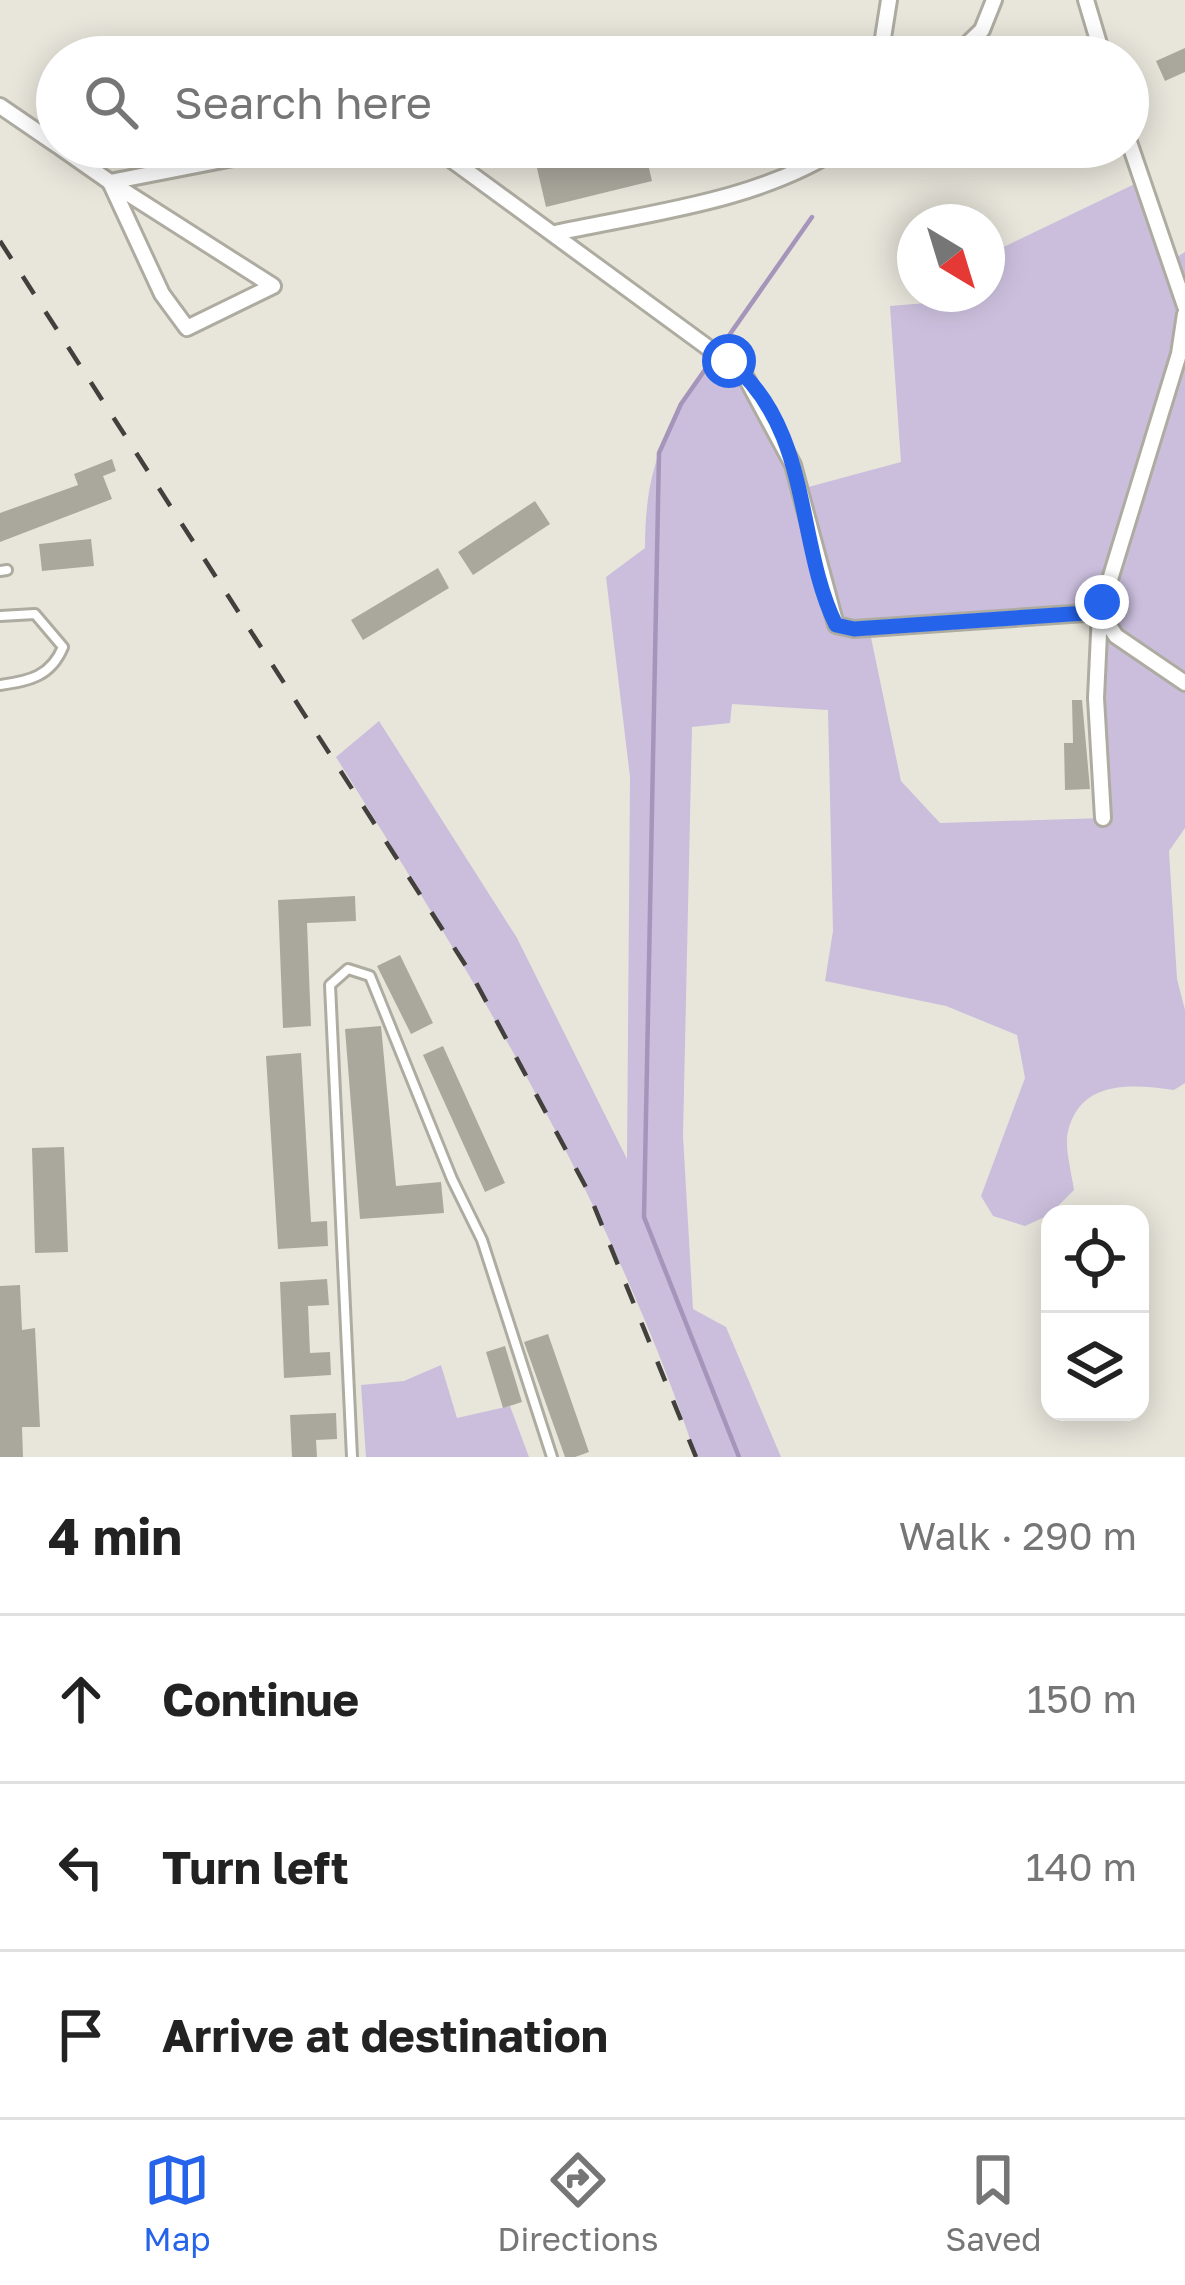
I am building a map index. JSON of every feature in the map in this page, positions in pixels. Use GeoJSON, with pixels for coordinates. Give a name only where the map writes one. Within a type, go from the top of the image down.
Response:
{"type":"FeatureCollection","features":[{"type":"Feature","properties":{"kind":"street"},"geometry":{"type":"LineString","coordinates":[[883,36],[889,0]]}},
{"type":"Feature","properties":{"kind":"street"},"geometry":{"type":"LineString","coordinates":[[976,36],[994,0]]}},
{"type":"Feature","properties":{"kind":"street"},"geometry":{"type":"LineString","coordinates":[[1086,0],[1097,36]]}},
{"type":"Feature","properties":{"kind":"street"},"geometry":{"type":"LineString","coordinates":[[0,106],[36,130]]}},
{"type":"Feature","properties":{"kind":"street"},"geometry":{"type":"LineString","coordinates":[[90,168],[273,286],[187,328],[162,294],[110,182]]}},
{"type":"Feature","properties":{"kind":"street"},"geometry":{"type":"LineString","coordinates":[[110,182],[182,168]]}},
{"type":"Feature","properties":{"kind":"street"},"geometry":{"type":"LineString","coordinates":[[464,168],[729,361],[756,389],[793,465],[836,625],[854,629],[1100,612]]}},
{"type":"Feature","properties":{"kind":"street"},"geometry":{"type":"LineString","coordinates":[[555,233],[701,202],[797,168]]}},
{"type":"Feature","properties":{"kind":"street"},"geometry":{"type":"LineString","coordinates":[[1103,818],[1096,698],[1100,612],[1179,354],[1185,310],[1137,168]]}},
{"type":"Feature","properties":{"kind":"street"},"geometry":{"type":"LineString","coordinates":[[1100,612],[1116,636],[1185,683]]}},
{"type":"Feature","properties":{"kind":"lane"},"geometry":{"type":"LineString","coordinates":[[0,616],[35,614],[63,647],[56,666],[31,681],[0,685]]}},
{"type":"Feature","properties":{"kind":"lane"},"geometry":{"type":"LineString","coordinates":[[352,1457],[331,985],[348,969],[370,976],[394,1026],[412,1084],[482,1240],[552,1457]]}},
{"type":"Feature","properties":{"kind":"shaded area"},"geometry":{"type":"Polygon","coordinates":[[[1143,180],[1172,260],[1185,252],[1185,828],[1169,851],[1177,979],[1185,1010],[1185,1083],[1174,1090],[1110,1089],[1084,1102],[1067,1137],[1074,1190],[1059,1205],[1041,1205],[1041,1219],[1025,1226],[993,1216],[981,1196],[1025,1078],[1017,1035],[946,1006],[825,981],[833,931],[828,710],[732,704],[730,723],[692,727],[683,1136],[693,1309],[726,1327],[781,1457],[696,1457],[624,1273],[537,1096],[336,757],[379,721],[517,938],[627,1159],[630,777],[606,577],[645,548],[649,490],[662,444],[716,353],[744,374],[801,489],[901,462],[890,306],[897,305],[897,312],[1005,312],[1005,246],[1143,180]],[[1100,613],[869,628],[901,781],[940,823],[1103,818],[1100,613]]]}},
{"type":"Feature","properties":{"kind":"shaded area"},"geometry":{"type":"Polygon","coordinates":[[[441,1365],[457,1418],[510,1406],[529,1457],[366,1457],[361,1385],[404,1381],[441,1365]]]}},
{"type":"Feature","properties":{"kind":"building"},"geometry":{"type":"Polygon","coordinates":[[[1185,48],[1185,72],[1165,81],[1156,61],[1185,48]]]}},
{"type":"Feature","properties":{"kind":"building"},"geometry":{"type":"Polygon","coordinates":[[[537,168],[649,168],[652,181],[546,207],[537,168]]]}},
{"type":"Feature","properties":{"kind":"building"},"geometry":{"type":"Polygon","coordinates":[[[112,459],[116,471],[103,476],[112,499],[0,542],[0,513],[78,485],[74,474],[112,459]]]}},
{"type":"Feature","properties":{"kind":"building"},"geometry":{"type":"Polygon","coordinates":[[[535,501],[550,524],[473,575],[458,552],[535,501]]]}},
{"type":"Feature","properties":{"kind":"building"},"geometry":{"type":"Polygon","coordinates":[[[91,539],[94,566],[42,571],[39,544],[91,539]]]}},
{"type":"Feature","properties":{"kind":"building"},"geometry":{"type":"Polygon","coordinates":[[[438,568],[449,588],[363,640],[351,620],[438,568]]]}},
{"type":"Feature","properties":{"kind":"building"},"geometry":{"type":"Polygon","coordinates":[[[1072,700],[1082,700],[1090,789],[1065,790],[1064,743],[1073,743],[1072,700]]]}},
{"type":"Feature","properties":{"kind":"building"},"geometry":{"type":"Polygon","coordinates":[[[355,896],[356,921],[307,923],[311,1026],[283,1028],[278,900],[355,896]]]}},
{"type":"Feature","properties":{"kind":"building"},"geometry":{"type":"Polygon","coordinates":[[[400,955],[433,1023],[411,1034],[377,966],[400,955]]]}},
{"type":"Feature","properties":{"kind":"building"},"geometry":{"type":"Polygon","coordinates":[[[381,1026],[396,1186],[441,1182],[444,1213],[360,1219],[345,1029],[381,1026]]]}},
{"type":"Feature","properties":{"kind":"building"},"geometry":{"type":"Polygon","coordinates":[[[443,1046],[505,1183],[485,1192],[423,1055],[443,1046]]]}},
{"type":"Feature","properties":{"kind":"building"},"geometry":{"type":"Polygon","coordinates":[[[301,1053],[311,1222],[327,1221],[328,1246],[278,1249],[266,1056],[301,1053]]]}},
{"type":"Feature","properties":{"kind":"building"},"geometry":{"type":"Polygon","coordinates":[[[64,1147],[68,1252],[35,1253],[32,1148],[64,1147]]]}},
{"type":"Feature","properties":{"kind":"building"},"geometry":{"type":"Polygon","coordinates":[[[327,1279],[329,1305],[308,1306],[310,1353],[330,1352],[331,1375],[284,1378],[280,1282],[327,1279]]]}},
{"type":"Feature","properties":{"kind":"building"},"geometry":{"type":"Polygon","coordinates":[[[20,1285],[22,1330],[35,1328],[40,1427],[22,1427],[23,1457],[0,1457],[0,1286],[20,1285]]]}},
{"type":"Feature","properties":{"kind":"building"},"geometry":{"type":"Polygon","coordinates":[[[548,1334],[589,1452],[575,1457],[565,1457],[524,1342],[548,1334]]]}},
{"type":"Feature","properties":{"kind":"building"},"geometry":{"type":"Polygon","coordinates":[[[505,1346],[522,1402],[503,1408],[486,1352],[505,1346]]]}},
{"type":"Feature","properties":{"kind":"building"},"geometry":{"type":"Polygon","coordinates":[[[336,1413],[337,1439],[316,1440],[317,1457],[292,1457],[290,1415],[336,1413]]]}},
{"type":"Feature","properties":{"kind":"waterway"},"geometry":{"type":"LineString","coordinates":[[739,1457],[644,1217],[659,453],[681,404],[812,217]]}},
{"type":"Feature","properties":{"kind":"railway"},"geometry":{"type":"LineString","coordinates":[[0,241],[473,977],[588,1191],[696,1457]]}},
{"type":"Feature","properties":{"kind":"route"},"geometry":{"type":"LineString","coordinates":[[729,361],[756,389],[793,465],[831,616],[842,629],[1100,612],[1102,602]]}}]}
